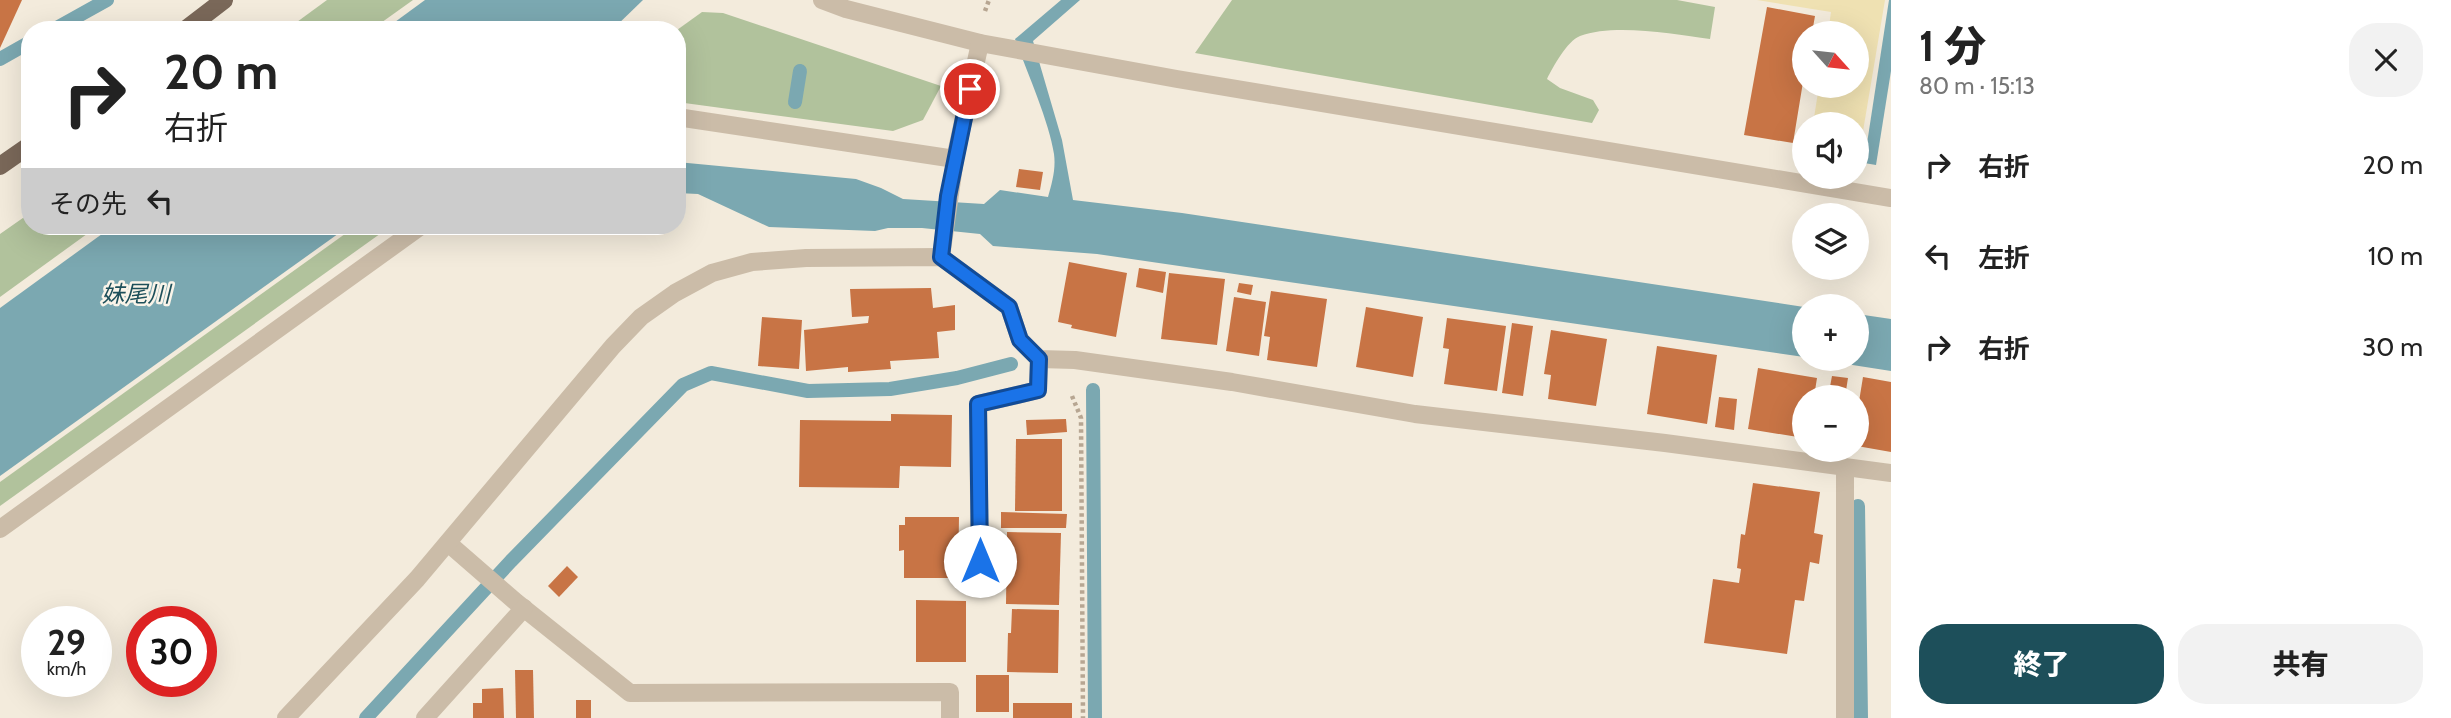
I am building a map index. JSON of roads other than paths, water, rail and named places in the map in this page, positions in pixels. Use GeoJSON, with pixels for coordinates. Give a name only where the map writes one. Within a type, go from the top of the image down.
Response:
{"type":"FeatureCollection","features":[{"type":"Feature","properties":{"kind":"main road"},"geometry":{"type":"LineString","coordinates":[[197,21],[224,0]]}},
{"type":"Feature","properties":{"kind":"main road"},"geometry":{"type":"LineString","coordinates":[[0,166],[21,151]]}},
{"type":"Feature","properties":{"kind":"street"},"geometry":{"type":"LineString","coordinates":[[822,0],[846,9],[980,43],[1177,79],[1891,198]]}},
{"type":"Feature","properties":{"kind":"street"},"geometry":{"type":"LineString","coordinates":[[941,257],[948,196],[980,43]]}},
{"type":"Feature","properties":{"kind":"street"},"geometry":{"type":"LineString","coordinates":[[686,118],[955,159]]}},
{"type":"Feature","properties":{"kind":"street"},"geometry":{"type":"LineString","coordinates":[[0,529],[408,235]]}},
{"type":"Feature","properties":{"kind":"street"},"geometry":{"type":"LineString","coordinates":[[286,718],[417,579],[586,376],[641,317],[675,293],[712,273],[752,262],[806,258],[941,257],[1009,307],[1020,340],[1039,359],[1075,360],[1232,382],[1415,414],[1891,473]]}},
{"type":"Feature","properties":{"kind":"street"},"geometry":{"type":"LineString","coordinates":[[980,587],[978,404],[1038,390],[1039,359]]}},
{"type":"Feature","properties":{"kind":"street"},"geometry":{"type":"LineString","coordinates":[[1844,467],[1845,718]]}},
{"type":"Feature","properties":{"kind":"street"},"geometry":{"type":"LineString","coordinates":[[448,543],[630,693],[950,692],[950,718]]}},
{"type":"Feature","properties":{"kind":"street"},"geometry":{"type":"LineString","coordinates":[[425,718],[520,605]]}},
{"type":"Feature","properties":{"kind":"water"},"geometry":{"type":"Polygon","coordinates":[[[425,0],[643,0],[621,21],[396,21],[425,0]]]}},
{"type":"Feature","properties":{"kind":"water"},"geometry":{"type":"Polygon","coordinates":[[[1061,0],[1080,0],[1033,41],[1062,140],[1073,200],[1182,213],[1792,305],[1792,355],[1097,254],[993,246],[980,234],[922,228],[888,228],[875,231],[769,227],[698,194],[686,193],[686,163],[856,179],[903,199],[984,204],[1000,190],[1048,197],[1054,154],[1043,112],[1015,39],[1061,0]]]}},
{"type":"Feature","properties":{"kind":"water"},"geometry":{"type":"Polygon","coordinates":[[[1891,0],[1891,71],[1876,165],[1869,164],[1869,130],[1891,0]]]}},
{"type":"Feature","properties":{"kind":"water","name":"妹尾川"},"geometry":{"type":"Polygon","coordinates":[[[101,235],[336,235],[0,476],[0,308],[101,235]]]}},
{"type":"Feature","properties":{"kind":"water"},"geometry":{"type":"Polygon","coordinates":[[[1869,316],[1891,319],[1891,371],[1869,368],[1869,316]]]}},
{"type":"Feature","properties":{"kind":"waterway"},"geometry":{"type":"LineString","coordinates":[[69,21],[107,0]]}},
{"type":"Feature","properties":{"kind":"waterway"},"geometry":{"type":"LineString","coordinates":[[0,59],[21,47]]}},
{"type":"Feature","properties":{"kind":"waterway"},"geometry":{"type":"LineString","coordinates":[[795,102],[800,71]]}},
{"type":"Feature","properties":{"kind":"waterway"},"geometry":{"type":"LineString","coordinates":[[366,718],[511,561],[683,385],[711,373],[808,391],[890,389],[957,378],[1011,364]]}},
{"type":"Feature","properties":{"kind":"waterway"},"geometry":{"type":"LineString","coordinates":[[1093,390],[1095,718]]}},
{"type":"Feature","properties":{"kind":"waterway"},"geometry":{"type":"LineString","coordinates":[[1858,506],[1861,718]]}}]}
